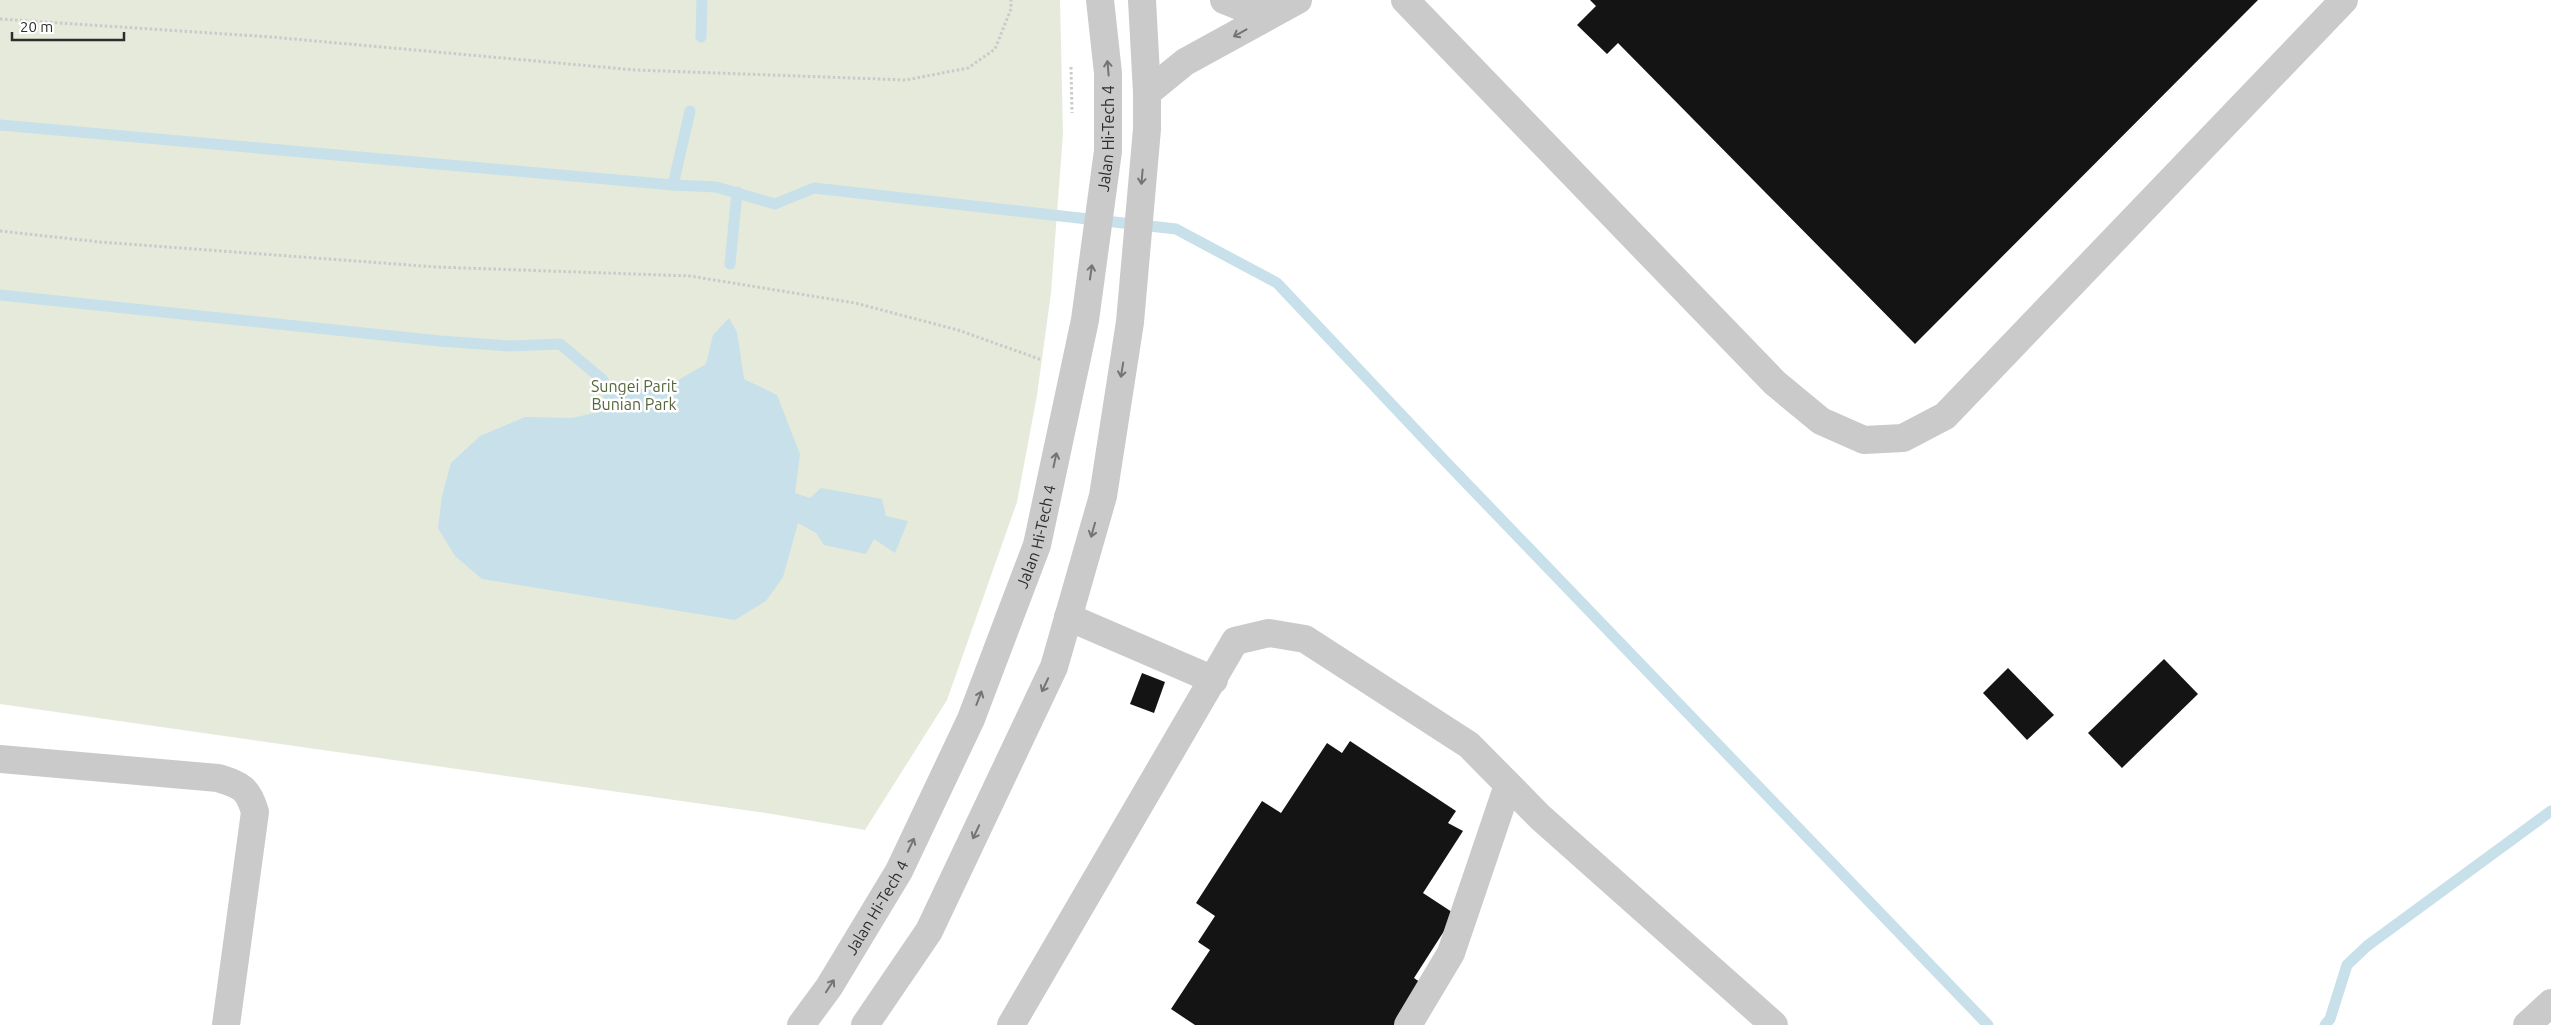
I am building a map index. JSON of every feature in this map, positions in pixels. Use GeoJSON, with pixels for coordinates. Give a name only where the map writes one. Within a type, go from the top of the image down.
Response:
{"type":"FeatureCollection","features":[{"type":"Feature","properties":{"kind":"street","name":"Jalan Hi-Tech 4"},"geometry":{"type":"LineString","coordinates":[[801,1025],[829,987],[899,871],[971,719],[1037,545],[1085,320],[1108,151],[1108,73],[1100,0]]}},
{"type":"Feature","properties":{"kind":"street"},"geometry":{"type":"LineString","coordinates":[[865,1025],[929,932],[1054,667],[1103,496],[1130,322],[1147,129],[1142,0]]}},
{"type":"Feature","properties":{"kind":"street"},"geometry":{"type":"LineString","coordinates":[[1224,0],[1239,6],[1280,0]]}},
{"type":"Feature","properties":{"kind":"street"},"geometry":{"type":"LineString","coordinates":[[1147,93],[1185,62],[1298,0]]}},
{"type":"Feature","properties":{"kind":"street"},"geometry":{"type":"LineString","coordinates":[[1405,0],[1775,383],[1821,421],[1864,440],[1903,438],[1945,416],[2344,0]]}},
{"type":"Feature","properties":{"kind":"street"},"geometry":{"type":"LineString","coordinates":[[1068,617],[1214,680]]}},
{"type":"Feature","properties":{"kind":"street"},"geometry":{"type":"LineString","coordinates":[[1011,1025],[1214,680],[1234,642],[1269,633],[1305,639],[1469,745],[1540,817],[1774,1025]]}},
{"type":"Feature","properties":{"kind":"street"},"geometry":{"type":"LineString","coordinates":[[0,759],[218,778],[240,785],[250,796],[255,812],[226,1025]]}},
{"type":"Feature","properties":{"kind":"street"},"geometry":{"type":"LineString","coordinates":[[1408,1025],[1451,953],[1508,785]]}},
{"type":"Feature","properties":{"kind":"street"},"geometry":{"type":"LineString","coordinates":[[2527,1025],[2551,1004]]}},
{"type":"Feature","properties":{"kind":"path"},"geometry":{"type":"LineString","coordinates":[[0,19],[271,37],[635,70],[906,80],[968,68],[995,50],[1011,9],[1011,0]]}},
{"type":"Feature","properties":{"kind":"path"},"geometry":{"type":"LineString","coordinates":[[1071,63],[1072,120]]}},
{"type":"Feature","properties":{"kind":"path"},"geometry":{"type":"LineString","coordinates":[[0,231],[100,242],[436,267],[690,276],[855,303],[958,330],[1023,355],[1051,362]]}},
{"type":"Feature","properties":{"kind":"green space","name":"Sungei Parit Bunian Park"},"geometry":{"type":"Polygon","coordinates":[[[0,0],[1060,0],[1063,134],[1051,293],[1037,395],[1017,502],[947,700],[865,830],[766,813],[0,704],[0,0]]]}},
{"type":"Feature","properties":{"kind":"water"},"geometry":{"type":"Polygon","coordinates":[[[729,318],[737,332],[744,379],[777,395],[800,454],[795,493],[810,498],[821,488],[882,499],[886,516],[908,521],[895,553],[874,539],[866,554],[824,545],[816,533],[798,523],[783,577],[766,601],[735,620],[482,579],[455,556],[438,528],[442,496],[451,463],[480,436],[525,417],[572,418],[603,411],[603,380],[641,389],[675,382],[706,364],[713,335],[729,318]]]}},
{"type":"Feature","properties":{"kind":"building"},"geometry":{"type":"Polygon","coordinates":[[[1590,0],[2258,0],[1915,344],[1618,43],[1607,54],[1577,25],[1596,6],[1590,0]]]}},
{"type":"Feature","properties":{"kind":"building"},"geometry":{"type":"Polygon","coordinates":[[[2164,659],[2198,694],[2122,768],[2088,733],[2164,659]]]}},
{"type":"Feature","properties":{"kind":"building"},"geometry":{"type":"Polygon","coordinates":[[[2008,668],[2054,715],[2027,740],[1983,693],[2008,668]]]}},
{"type":"Feature","properties":{"kind":"building"},"geometry":{"type":"Polygon","coordinates":[[[1142,673],[1165,682],[1154,713],[1130,704],[1142,673]]]}},
{"type":"Feature","properties":{"kind":"building"},"geometry":{"type":"Polygon","coordinates":[[[1350,741],[1456,811],[1448,823],[1463,831],[1423,893],[1455,914],[1414,978],[1424,985],[1398,1025],[1195,1025],[1171,1009],[1210,950],[1198,942],[1215,916],[1196,903],[1262,801],[1281,813],[1327,743],[1342,753],[1350,741]]]}},
{"type":"Feature","properties":{"kind":"waterway"},"geometry":{"type":"LineString","coordinates":[[701,37],[702,0]]}},
{"type":"Feature","properties":{"kind":"waterway"},"geometry":{"type":"LineString","coordinates":[[673,185],[690,111]]}},
{"type":"Feature","properties":{"kind":"waterway"},"geometry":{"type":"LineString","coordinates":[[0,125],[673,185],[716,187],[775,204],[814,188],[1176,229],[1277,283],[1446,462],[1988,1025]]}},
{"type":"Feature","properties":{"kind":"waterway"},"geometry":{"type":"LineString","coordinates":[[730,264],[737,192]]}},
{"type":"Feature","properties":{"kind":"waterway"},"geometry":{"type":"LineString","coordinates":[[0,295],[440,341],[510,346],[560,344],[603,380]]}},
{"type":"Feature","properties":{"kind":"waterway"},"geometry":{"type":"LineString","coordinates":[[2325,1025],[2330,1019],[2347,965],[2367,946],[2551,811]]}}]}
